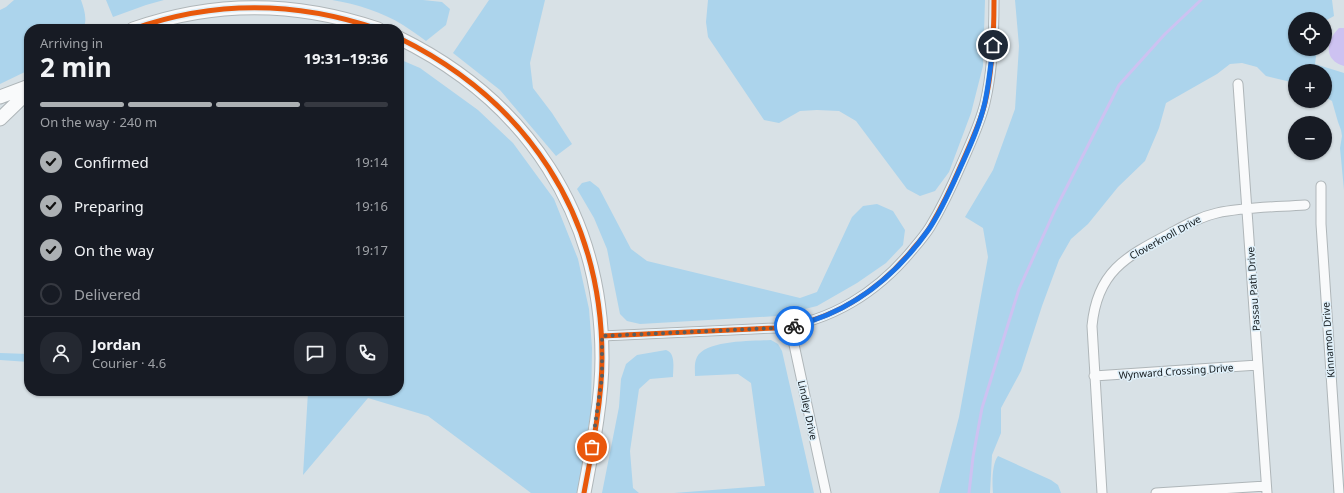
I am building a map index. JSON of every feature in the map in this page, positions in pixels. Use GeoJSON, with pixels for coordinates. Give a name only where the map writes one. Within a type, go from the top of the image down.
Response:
{"type":"FeatureCollection","features":[{"type":"Feature","properties":{"kind":"street"},"geometry":{"type":"LineString","coordinates":[[602,336],[790,326],[806,323],[832,313],[857,300],[890,275],[929,228],[952,186],[980,122],[991,68],[994,0]]}},
{"type":"Feature","properties":{"kind":"street"},"geometry":{"type":"LineString","coordinates":[[148,24],[186,14],[225,8],[246,7],[286,8],[315,12],[362,24]]}},
{"type":"Feature","properties":{"kind":"street"},"geometry":{"type":"LineString","coordinates":[[404,41],[440,60],[476,86],[509,117],[539,153],[563,193],[581,234],[594,276],[602,336],[602,377],[595,432],[584,493]]}},
{"type":"Feature","properties":{"kind":"street","name":"Passau Path Drive"},"geometry":{"type":"LineString","coordinates":[[1238,84],[1248,209],[1266,489]]}},
{"type":"Feature","properties":{"kind":"street"},"geometry":{"type":"LineString","coordinates":[[0,97],[24,88]]}},
{"type":"Feature","properties":{"kind":"street"},"geometry":{"type":"LineString","coordinates":[[0,119],[24,96]]}},
{"type":"Feature","properties":{"kind":"street","name":"Kinnamon Drive"},"geometry":{"type":"LineString","coordinates":[[1321,186],[1321,224],[1339,493]]}},
{"type":"Feature","properties":{"kind":"street","name":"Cloverknoll Drive"},"geometry":{"type":"LineString","coordinates":[[1102,493],[1092,339],[1093,312],[1102,287],[1108,277],[1120,263],[1138,250],[1204,216],[1248,209],[1305,205]]}},
{"type":"Feature","properties":{"kind":"street","name":"Lindley Drive"},"geometry":{"type":"LineString","coordinates":[[790,326],[826,493]]}},
{"type":"Feature","properties":{"kind":"street","name":"Wynward Crossing Drive"},"geometry":{"type":"LineString","coordinates":[[1094,376],[1258,366]]}},
{"type":"Feature","properties":{"kind":"street"},"geometry":{"type":"LineString","coordinates":[[1156,493],[1266,489]]}},
{"type":"Feature","properties":{"kind":"shaded area"},"geometry":{"type":"Polygon","coordinates":[[[14,0],[81,0],[85,14],[85,22],[84,24],[24,24],[24,72],[0,84],[0,10],[14,0]]]}},
{"type":"Feature","properties":{"kind":"shaded area"},"geometry":{"type":"Polygon","coordinates":[[[106,0],[164,0],[113,17],[106,0]]]}},
{"type":"Feature","properties":{"kind":"shaded area"},"geometry":{"type":"Polygon","coordinates":[[[332,0],[423,0],[442,2],[450,9],[446,25],[426,41],[404,26],[404,24],[378,12],[332,0]]]}},
{"type":"Feature","properties":{"kind":"shaded area"},"geometry":{"type":"Polygon","coordinates":[[[489,0],[545,0],[530,63],[533,88],[552,113],[572,144],[556,156],[500,90],[453,53],[489,0]]]}},
{"type":"Feature","properties":{"kind":"shaded area"},"geometry":{"type":"Polygon","coordinates":[[[708,0],[985,0],[983,66],[971,113],[949,172],[935,191],[920,196],[907,189],[856,121],[839,111],[800,111],[779,123],[764,120],[708,37],[706,22],[708,0]]]}},
{"type":"Feature","properties":{"kind":"shaded area"},"geometry":{"type":"Polygon","coordinates":[[[1015,0],[1332,0],[1334,16],[1332,17],[1332,12],[1288,12],[1288,56],[1316,56],[1315,64],[1288,64],[1288,81],[1266,76],[1257,67],[1242,63],[1230,64],[1217,74],[1166,103],[1159,128],[1145,161],[1118,187],[1088,224],[1071,239],[1059,260],[1021,371],[1001,408],[1001,433],[992,455],[990,493],[939,493],[959,417],[988,257],[983,228],[965,217],[993,170],[1015,109],[1019,46],[1015,0]]]}},
{"type":"Feature","properties":{"kind":"shaded area"},"geometry":{"type":"Polygon","coordinates":[[[1339,28],[1344,28],[1344,66],[1337,63],[1331,56],[1332,56],[1332,38],[1339,28]]]}},
{"type":"Feature","properties":{"kind":"shaded area"},"geometry":{"type":"Polygon","coordinates":[[[404,61],[420,68],[478,110],[513,143],[554,199],[578,259],[589,309],[592,348],[591,411],[578,493],[531,493],[428,416],[368,398],[303,475],[308,396],[404,396],[404,61]]]}},
{"type":"Feature","properties":{"kind":"shaded area"},"geometry":{"type":"Polygon","coordinates":[[[1332,69],[1344,73],[1344,190],[1340,148],[1342,136],[1332,101],[1332,69]]]}},
{"type":"Feature","properties":{"kind":"shaded area"},"geometry":{"type":"Polygon","coordinates":[[[590,181],[599,188],[631,249],[647,261],[800,298],[817,292],[852,217],[863,206],[877,204],[893,211],[905,230],[903,245],[886,263],[857,283],[817,306],[777,316],[640,324],[627,321],[620,314],[607,249],[594,218],[577,189],[582,183],[590,181]]]}},
{"type":"Feature","properties":{"kind":"shaded area"},"geometry":{"type":"Polygon","coordinates":[[[771,340],[778,344],[782,351],[814,493],[674,493],[765,486],[751,383],[738,374],[695,376],[695,362],[702,351],[720,344],[742,341],[771,340]]]}},
{"type":"Feature","properties":{"kind":"shaded area"},"geometry":{"type":"Polygon","coordinates":[[[666,350],[673,357],[673,377],[650,379],[639,389],[630,451],[633,488],[639,493],[602,493],[619,407],[621,379],[626,364],[637,355],[666,350]]]}},
{"type":"Feature","properties":{"kind":"shaded area"},"geometry":{"type":"Polygon","coordinates":[[[0,353],[24,354],[24,362],[0,360],[0,353]]]}},
{"type":"Feature","properties":{"kind":"shaded area"},"geometry":{"type":"Polygon","coordinates":[[[998,456],[1051,480],[1058,485],[1061,493],[993,493],[994,468],[998,456]]]}},
{"type":"Feature","properties":{"kind":"waterway"},"geometry":{"type":"LineString","coordinates":[[969,493],[973,457],[982,408],[1019,289],[1055,210],[1119,85],[1165,34],[1201,0]]}},
{"type":"Feature","properties":{"kind":"cycle path"},"geometry":{"type":"LineString","coordinates":[[602,336],[775,328],[796,325],[834,312],[852,302],[885,279],[913,249],[930,227],[950,189],[978,126],[985,103],[990,77],[994,0]]}},
{"type":"Feature","properties":{"kind":"cycle path"},"geometry":{"type":"LineString","coordinates":[[150,24],[194,13],[225,9],[256,8],[286,9],[317,13],[361,24]]}},
{"type":"Feature","properties":{"kind":"cycle path"},"geometry":{"type":"LineString","coordinates":[[404,41],[444,64],[485,94],[519,129],[548,168],[572,210],[588,256],[599,305],[602,358],[602,374],[598,408],[584,493]]}},
{"type":"Feature","properties":{"kind":"way so far"},"geometry":{"type":"LineString","coordinates":[[592,447],[602,377],[602,336],[794,326]]}},
{"type":"Feature","properties":{"kind":"route"},"geometry":{"type":"LineString","coordinates":[[794,326],[832,313],[857,300],[874,288],[890,275],[929,228],[952,186],[980,122],[990,75],[993,45]]}}]}
